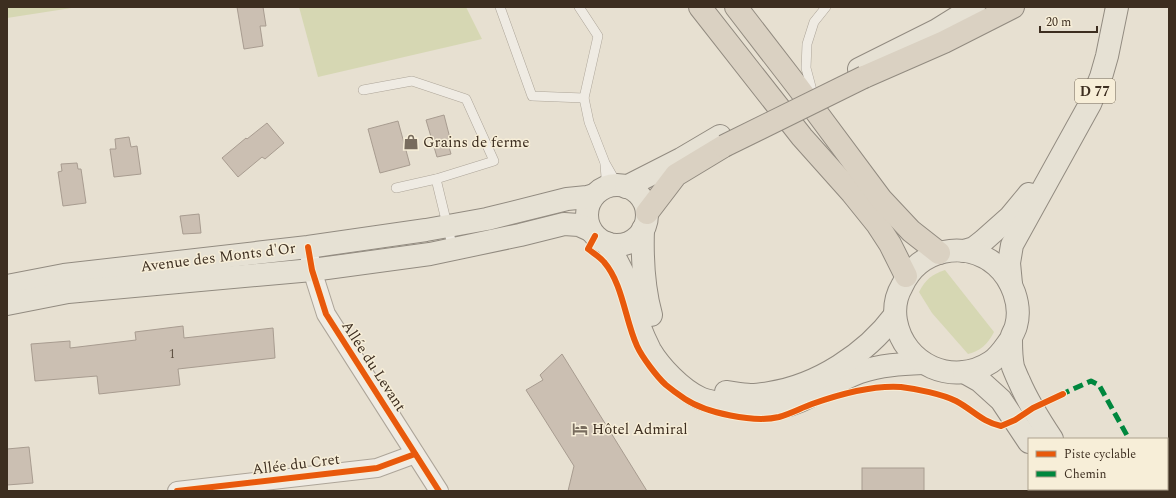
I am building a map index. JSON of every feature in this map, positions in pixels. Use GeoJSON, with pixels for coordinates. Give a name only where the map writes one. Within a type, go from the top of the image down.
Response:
{"type":"FeatureCollection","features":[{"type":"Feature","properties":{"kind":"highway"},"geometry":{"type":"LineString","coordinates":[[700,7],[802,137],[852,193],[877,224],[890,244],[906,276]]}},
{"type":"Feature","properties":{"kind":"highway"},"geometry":{"type":"LineString","coordinates":[[736,7],[881,199],[911,231],[940,253]]}},
{"type":"Feature","properties":{"kind":"highway"},"geometry":{"type":"LineString","coordinates":[[645,221],[676,175],[722,141],[862,73],[944,42],[1013,7]]}},
{"type":"Feature","properties":{"kind":"main road"},"geometry":{"type":"LineString","coordinates":[[862,73],[974,7]]}},
{"type":"Feature","properties":{"kind":"main road","name":"D 77"},"geometry":{"type":"LineString","coordinates":[[1011,284],[1009,263],[1012,245],[1090,104],[1107,56],[1117,7]]}},
{"type":"Feature","properties":{"kind":"main road"},"geometry":{"type":"LineString","coordinates":[[626,187],[722,141]]}},
{"type":"Feature","properties":{"kind":"main road","name":"D 77"},"geometry":{"type":"LineString","coordinates":[[964,251],[974,248],[1010,217],[1022,201],[1054,168]]}},
{"type":"Feature","properties":{"kind":"main road"},"geometry":{"type":"LineString","coordinates":[[645,221],[639,235],[632,241],[615,245],[607,243],[600,240],[590,230],[587,221],[589,203],[598,192],[610,186],[618,185],[632,190],[642,200],[646,206],[645,221],[642,259],[644,280],[647,301],[656,330],[665,347],[681,366],[704,383],[727,392],[752,395],[786,390],[820,377],[855,356],[885,329],[895,315]]}},
{"type":"Feature","properties":{"kind":"main road","name":"Avenue des Monts d'Or"},"geometry":{"type":"LineString","coordinates":[[7,286],[64,275],[308,247],[426,230],[494,217],[567,199],[587,197],[598,192]]}},
{"type":"Feature","properties":{"kind":"main road","name":"Avenue des Monts d'Or"},"geometry":{"type":"LineString","coordinates":[[7,304],[68,292],[312,270],[423,255],[520,235],[564,224],[579,225],[590,230]]}},
{"type":"Feature","properties":{"kind":"main road"},"geometry":{"type":"LineString","coordinates":[[607,243],[622,270],[631,294],[639,324],[650,350],[664,370],[680,385],[699,398],[722,405],[753,410],[773,409],[799,402],[842,379],[860,372],[880,366],[923,363]]}},
{"type":"Feature","properties":{"kind":"main road"},"geometry":{"type":"LineString","coordinates":[[964,251],[976,254],[987,259],[1000,270],[1011,284],[1017,302],[1017,312],[1016,325],[1011,339],[1003,351],[992,361],[979,368],[964,372],[936,370],[923,363],[912,354],[903,342],[897,329],[895,315],[897,295],[906,276],[915,266],[926,258],[940,253],[964,251]]}},
{"type":"Feature","properties":{"kind":"main road"},"geometry":{"type":"LineString","coordinates":[[1011,339],[1013,367],[1026,397],[1051,438]]}},
{"type":"Feature","properties":{"kind":"main road"},"geometry":{"type":"LineString","coordinates":[[964,372],[980,381],[1001,400],[1028,440]]}},
{"type":"Feature","properties":{"kind":"street","name":"Allée du Levant"},"geometry":{"type":"LineString","coordinates":[[308,247],[312,270],[326,314],[439,491]]}},
{"type":"Feature","properties":{"kind":"street","name":"Allée du Cret"},"geometry":{"type":"LineString","coordinates":[[177,491],[377,468],[415,454]]}},
{"type":"Feature","properties":{"kind":"lane"},"geometry":{"type":"LineString","coordinates":[[500,7],[532,96],[584,98]]}},
{"type":"Feature","properties":{"kind":"lane"},"geometry":{"type":"LineString","coordinates":[[580,7],[598,36],[584,98],[589,122],[605,163],[613,177],[626,187]]}},
{"type":"Feature","properties":{"kind":"lane"},"geometry":{"type":"LineString","coordinates":[[818,114],[806,68],[806,56],[807,44],[814,22],[826,7]]}},
{"type":"Feature","properties":{"kind":"lane"},"geometry":{"type":"LineString","coordinates":[[363,90],[412,81],[466,99],[494,161],[436,179],[396,188]]}},
{"type":"Feature","properties":{"kind":"lane"},"geometry":{"type":"LineString","coordinates":[[598,192],[606,177],[605,163]]}},
{"type":"Feature","properties":{"kind":"lane"},"geometry":{"type":"LineString","coordinates":[[436,179],[453,249]]}},
{"type":"Feature","properties":{"kind":"green space"},"geometry":{"type":"Polygon","coordinates":[[[7,7],[78,7],[7,18],[7,7]]]}},
{"type":"Feature","properties":{"kind":"green space"},"geometry":{"type":"Polygon","coordinates":[[[299,7],[466,7],[482,39],[318,77],[299,7]]]}},
{"type":"Feature","properties":{"kind":"green space"},"geometry":{"type":"Polygon","coordinates":[[[945,270],[994,332],[983,346],[968,354],[932,313],[919,292],[929,278],[945,270]]]}},
{"type":"Feature","properties":{"kind":"building"},"geometry":{"type":"Polygon","coordinates":[[[237,7],[263,7],[266,26],[260,26],[263,46],[244,49],[237,7]]]}},
{"type":"Feature","properties":{"kind":"building"},"geometry":{"type":"Polygon","coordinates":[[[444,115],[452,146],[449,147],[451,154],[437,157],[426,120],[444,115]]]}},
{"type":"Feature","properties":{"kind":"building"},"geometry":{"type":"Polygon","coordinates":[[[398,121],[410,165],[380,173],[368,129],[398,121]]]}},
{"type":"Feature","properties":{"kind":"building"},"geometry":{"type":"Polygon","coordinates":[[[267,123],[284,143],[265,159],[262,157],[238,177],[222,158],[267,123]]]}},
{"type":"Feature","properties":{"kind":"building"},"geometry":{"type":"Polygon","coordinates":[[[129,137],[131,147],[137,146],[141,174],[114,177],[110,149],[116,149],[115,139],[129,137]]]}},
{"type":"Feature","properties":{"kind":"building"},"geometry":{"type":"Polygon","coordinates":[[[77,163],[78,169],[81,169],[86,203],[63,206],[58,172],[62,171],[61,164],[77,163]]]}},
{"type":"Feature","properties":{"kind":"building"},"geometry":{"type":"Polygon","coordinates":[[[199,214],[201,233],[183,234],[180,216],[199,214]]]}},
{"type":"Feature","properties":{"kind":"building"},"geometry":{"type":"Polygon","coordinates":[[[183,326],[184,338],[273,328],[275,358],[178,369],[180,385],[99,394],[97,376],[35,381],[31,344],[70,341],[70,348],[136,340],[135,332],[183,326]]]}},
{"type":"Feature","properties":{"kind":"building","name":"Hôtel Admiral"},"geometry":{"type":"Polygon","coordinates":[[[562,354],[647,491],[568,491],[574,466],[526,390],[543,380],[540,375],[562,354]]]}},
{"type":"Feature","properties":{"kind":"building"},"geometry":{"type":"Polygon","coordinates":[[[29,447],[33,483],[7,485],[7,449],[29,447]]]}},
{"type":"Feature","properties":{"kind":"building"},"geometry":{"type":"Polygon","coordinates":[[[862,468],[924,468],[924,491],[862,491],[862,468]]]}},
{"type":"Feature","properties":{"kind":"marked path"},"geometry":{"type":"LineString","coordinates":[[1060,395],[1091,381],[1099,385],[1128,438]]}},
{"type":"Feature","properties":{"kind":"cycle path"},"geometry":{"type":"LineString","coordinates":[[595,236],[588,249],[604,262],[610,271],[620,291],[633,336],[642,356],[666,385],[685,399],[705,409],[730,416],[769,419],[783,416],[823,400],[856,391],[878,387],[901,387],[929,392],[950,398],[962,404],[988,422],[1001,426],[1015,420],[1033,408],[1063,394]]}},
{"type":"Feature","properties":{"kind":"cycle path"},"geometry":{"type":"LineString","coordinates":[[308,247],[312,270],[326,314],[439,491]]}},
{"type":"Feature","properties":{"kind":"cycle path"},"geometry":{"type":"LineString","coordinates":[[177,491],[377,468],[415,454]]}},
{"type":"Feature","properties":{"kind":"place","name":"Grains de ferme"},"geometry":{"type":"Point","coordinates":[411,142]}},
{"type":"Feature","properties":{"kind":"place","name":"Hôtel Admiral"},"geometry":{"type":"Point","coordinates":[580,429]}}]}
